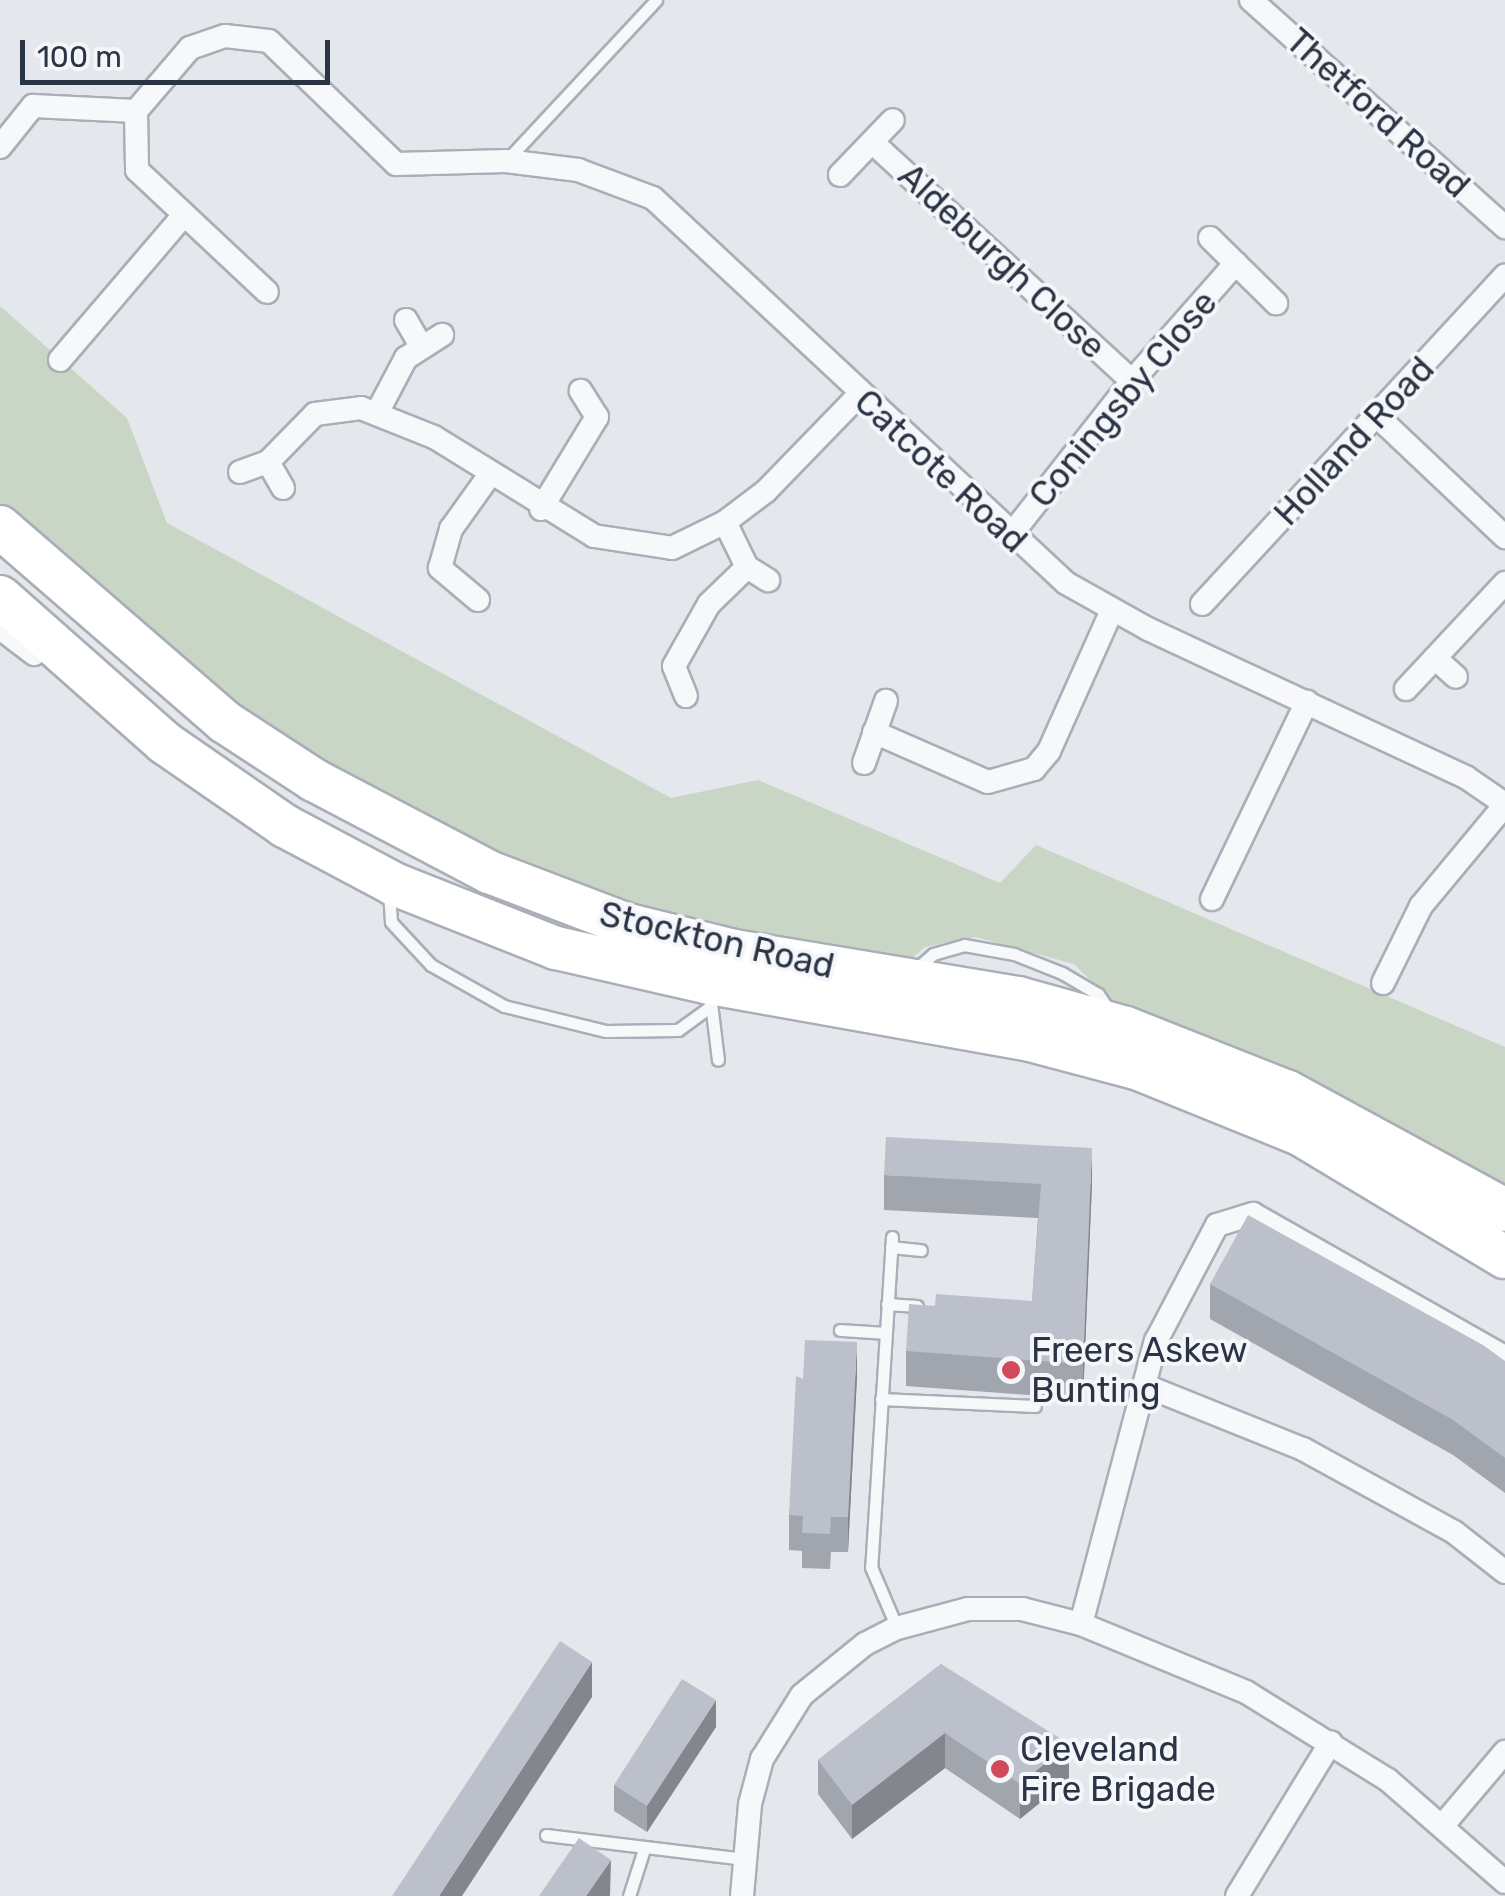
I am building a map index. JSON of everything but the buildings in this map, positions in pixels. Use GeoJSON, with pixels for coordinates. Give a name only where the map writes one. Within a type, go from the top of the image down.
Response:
{"type":"FeatureCollection","features":[{"type":"Feature","properties":{"kind":"highway","name":"Stockton Road"},"geometry":{"type":"LineString","coordinates":[[5,538],[224,722],[416,838],[628,925],[734,951],[1018,998],[1119,1027],[1288,1092],[1505,1210]]}},
{"type":"Feature","properties":{"kind":"highway","name":"Stockton Road"},"geometry":{"type":"LineString","coordinates":[[0,596],[107,693],[271,818],[394,884],[556,948],[711,994],[1030,1040],[1138,1070],[1300,1134],[1505,1257]]}},
{"type":"Feature","properties":{"kind":"street","name":"Thetford Road"},"geometry":{"type":"LineString","coordinates":[[1251,0],[1505,227]]}},
{"type":"Feature","properties":{"kind":"street","name":"Catcote Road"},"geometry":{"type":"LineString","coordinates":[[136,111],[190,48],[225,36],[269,41],[396,164],[506,161],[578,170],[653,198],[1010,536],[1066,583],[1112,610],[1467,778],[1505,804]]}},
{"type":"Feature","properties":{"kind":"street"},"geometry":{"type":"LineString","coordinates":[[0,146],[33,106],[136,111],[138,170],[267,292]]}},
{"type":"Feature","properties":{"kind":"street","name":"Aldeburgh Close"},"geometry":{"type":"LineString","coordinates":[[840,175],[893,120]]}},
{"type":"Feature","properties":{"kind":"street","name":"Aldeburgh Close"},"geometry":{"type":"LineString","coordinates":[[872,142],[1132,380]]}},
{"type":"Feature","properties":{"kind":"street"},"geometry":{"type":"LineString","coordinates":[[60,360],[184,216]]}},
{"type":"Feature","properties":{"kind":"street","name":"Coningsby Close"},"geometry":{"type":"LineString","coordinates":[[1210,238],[1276,303]]}},
{"type":"Feature","properties":{"kind":"street","name":"Coningsby Close"},"geometry":{"type":"LineString","coordinates":[[1010,536],[1132,380],[1236,263]]}},
{"type":"Feature","properties":{"kind":"street","name":"Holland Road"},"geometry":{"type":"LineString","coordinates":[[1202,604],[1378,418],[1505,276]]}},
{"type":"Feature","properties":{"kind":"street"},"geometry":{"type":"LineString","coordinates":[[378,411],[431,340],[406,320]]}},
{"type":"Feature","properties":{"kind":"street"},"geometry":{"type":"LineString","coordinates":[[541,509],[606,418],[581,392]]}},
{"type":"Feature","properties":{"kind":"street"},"geometry":{"type":"LineString","coordinates":[[240,472],[268,462],[315,414],[378,411],[434,438],[541,509],[594,536],[672,548],[725,522],[766,492],[859,395]]}},
{"type":"Feature","properties":{"kind":"street"},"geometry":{"type":"LineString","coordinates":[[1378,418],[1505,537]]}},
{"type":"Feature","properties":{"kind":"street"},"geometry":{"type":"LineString","coordinates":[[268,462],[283,488]]}},
{"type":"Feature","properties":{"kind":"street"},"geometry":{"type":"LineString","coordinates":[[478,600],[440,568],[451,530],[488,476]]}},
{"type":"Feature","properties":{"kind":"street"},"geometry":{"type":"LineString","coordinates":[[725,522],[746,567],[768,580]]}},
{"type":"Feature","properties":{"kind":"street"},"geometry":{"type":"LineString","coordinates":[[686,696],[664,670],[709,604],[746,567]]}},
{"type":"Feature","properties":{"kind":"street"},"geometry":{"type":"LineString","coordinates":[[1406,689],[1505,583]]}},
{"type":"Feature","properties":{"kind":"street"},"geometry":{"type":"LineString","coordinates":[[874,732],[988,782],[1034,768],[1050,751],[1112,610]]}},
{"type":"Feature","properties":{"kind":"street"},"geometry":{"type":"LineString","coordinates":[[0,628],[55,671],[107,693]]}},
{"type":"Feature","properties":{"kind":"street"},"geometry":{"type":"LineString","coordinates":[[1435,658],[1456,678]]}},
{"type":"Feature","properties":{"kind":"street"},"geometry":{"type":"LineString","coordinates":[[864,763],[886,701]]}},
{"type":"Feature","properties":{"kind":"street"},"geometry":{"type":"LineString","coordinates":[[1212,899],[1307,702]]}},
{"type":"Feature","properties":{"kind":"street"},"geometry":{"type":"LineString","coordinates":[[1383,983],[1404,958],[1420,906],[1505,804]]}},
{"type":"Feature","properties":{"kind":"street"},"geometry":{"type":"LineString","coordinates":[[1081,1624],[1156,1341],[1217,1224],[1253,1214],[1505,1357]]}},
{"type":"Feature","properties":{"kind":"street"},"geometry":{"type":"LineString","coordinates":[[1146,1386],[1302,1449],[1454,1532],[1505,1572]]}},
{"type":"Feature","properties":{"kind":"street"},"geometry":{"type":"LineString","coordinates":[[742,1896],[744,1858],[762,1759],[788,1713],[820,1677],[897,1628],[968,1609],[1022,1609],[1081,1624],[1246,1692],[1331,1742],[1443,1825],[1505,1882]]}},
{"type":"Feature","properties":{"kind":"street"},"geometry":{"type":"LineString","coordinates":[[1237,1896],[1331,1742]]}},
{"type":"Feature","properties":{"kind":"street"},"geometry":{"type":"LineString","coordinates":[[1443,1825],[1505,1752]]}},
{"type":"Feature","properties":{"kind":"lane"},"geometry":{"type":"LineString","coordinates":[[506,161],[656,0]]}},
{"type":"Feature","properties":{"kind":"lane"},"geometry":{"type":"LineString","coordinates":[[394,884],[387,900],[391,922],[431,965],[504,1006],[606,1031],[678,1030],[711,994]]}},
{"type":"Feature","properties":{"kind":"lane"},"geometry":{"type":"LineString","coordinates":[[711,994],[718,1060]]}},
{"type":"Feature","properties":{"kind":"lane"},"geometry":{"type":"LineString","coordinates":[[897,1628],[871,1566],[891,1242],[921,1250]]}},
{"type":"Feature","properties":{"kind":"lane"},"geometry":{"type":"LineString","coordinates":[[887,1304],[918,1306]]}},
{"type":"Feature","properties":{"kind":"lane"},"geometry":{"type":"LineString","coordinates":[[840,1330],[885,1333]]}},
{"type":"Feature","properties":{"kind":"lane"},"geometry":{"type":"LineString","coordinates":[[881,1399],[1035,1406]]}},
{"type":"Feature","properties":{"kind":"lane"},"geometry":{"type":"LineString","coordinates":[[546,1835],[744,1858]]}},
{"type":"Feature","properties":{"kind":"lane"},"geometry":{"type":"LineString","coordinates":[[629,1896],[644,1849]]}},
{"type":"Feature","properties":{"kind":"green space"},"geometry":{"type":"Polygon","coordinates":[[[0,306],[127,418],[167,523],[671,798],[758,780],[1000,883],[1036,845],[1505,1047],[1505,1189],[1116,1006],[1074,964],[975,937],[925,947],[901,968],[697,927],[542,882],[400,816],[199,686],[0,508],[0,306]]]}},
{"type":"Feature","properties":{"kind":"place","name":"Freers Askew Bunting"},"geometry":{"type":"Point","coordinates":[1011,1370]}},
{"type":"Feature","properties":{"kind":"place","name":"Cleveland Fire Brigade"},"geometry":{"type":"Point","coordinates":[1000,1769]}}]}
